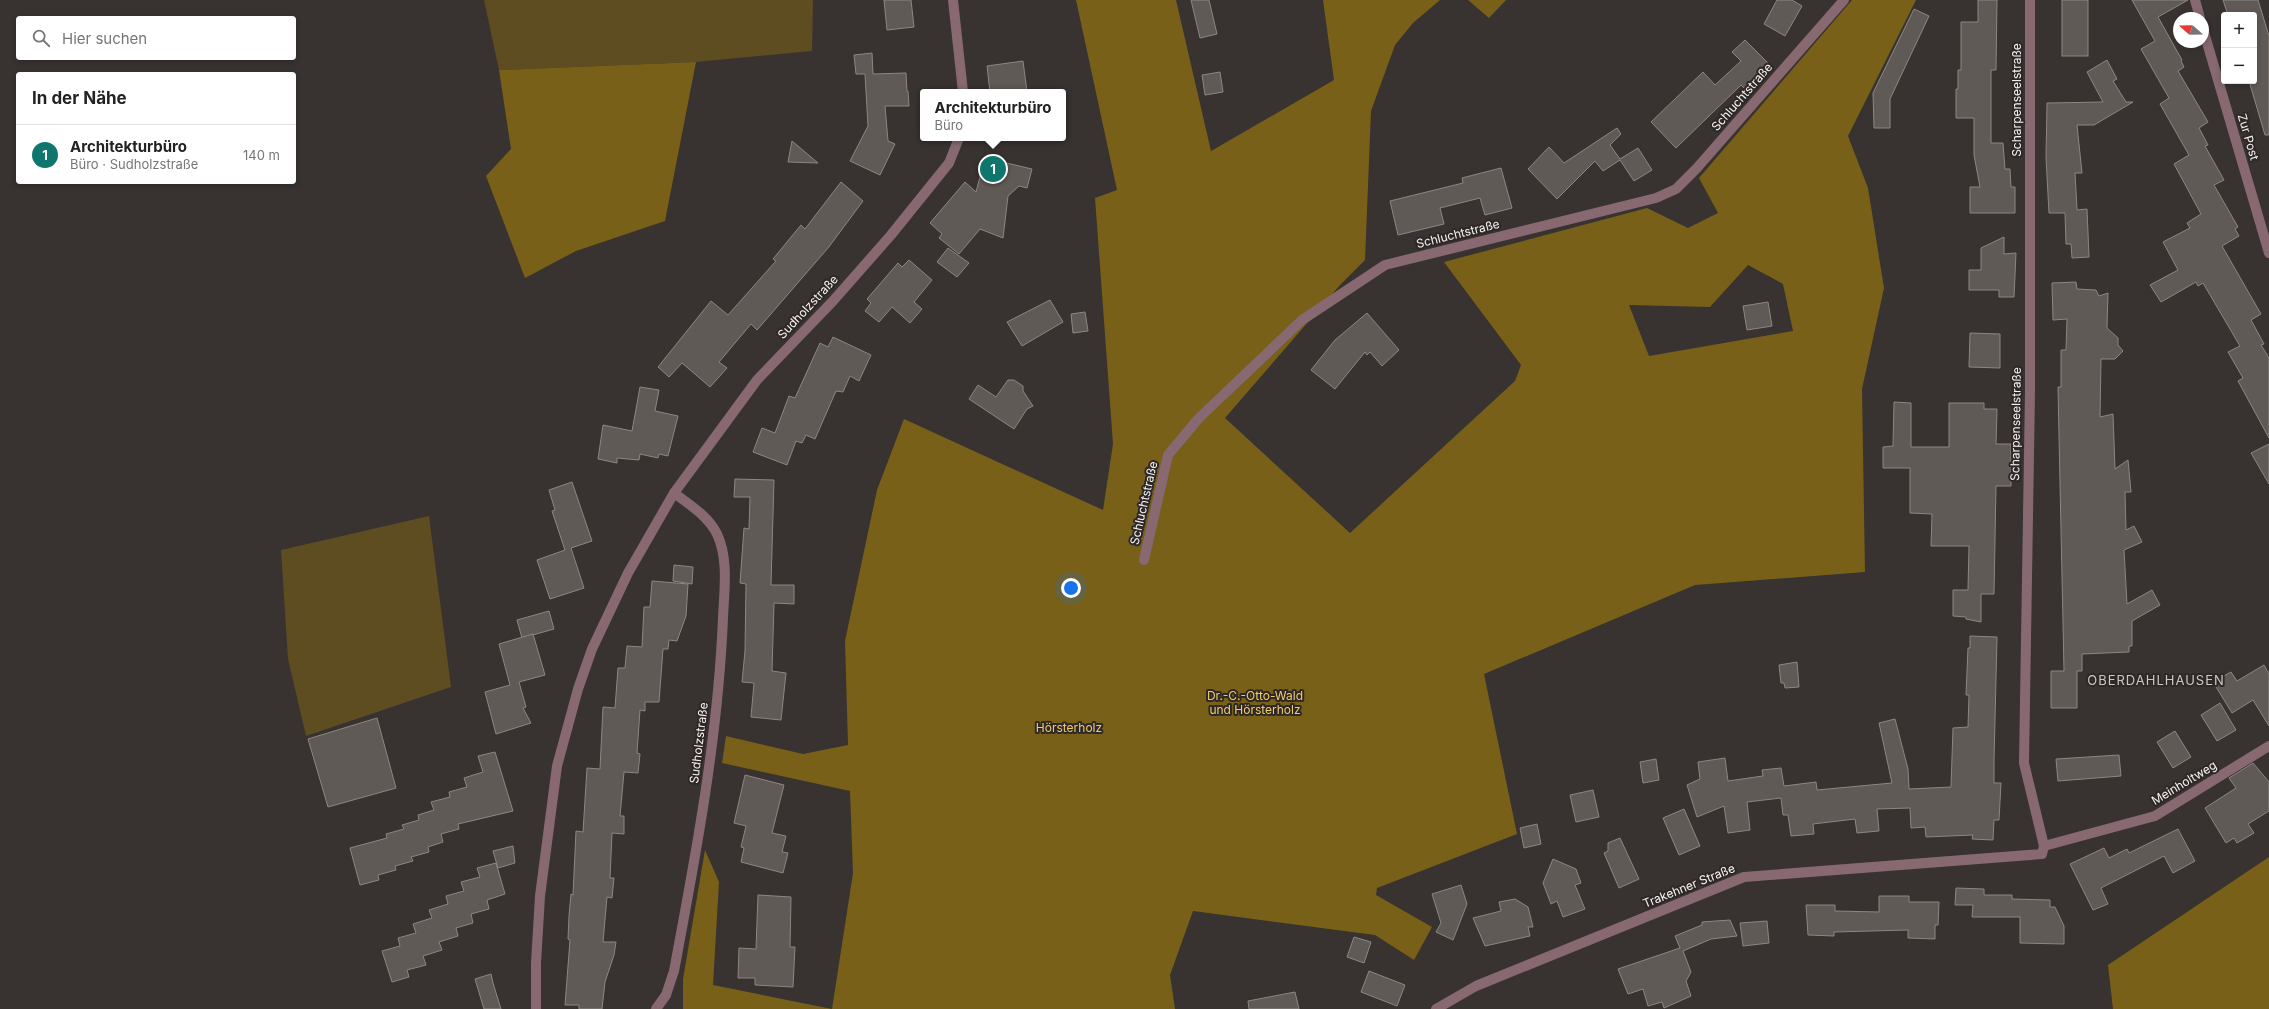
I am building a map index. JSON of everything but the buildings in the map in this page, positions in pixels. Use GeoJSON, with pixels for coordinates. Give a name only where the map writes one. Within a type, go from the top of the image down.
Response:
{"type":"FeatureCollection","features":[{"type":"Feature","properties":{"kind":"street"},"geometry":{"type":"LineString","coordinates":[[953,0],[963,89]]}},
{"type":"Feature","properties":{"kind":"street","name":"Schluchtstraße"},"geometry":{"type":"LineString","coordinates":[[1144,560],[1168,455],[1199,418],[1302,320],[1385,265],[1656,198],[1676,188],[1696,168],[1844,0]]}},
{"type":"Feature","properties":{"kind":"street","name":"Scharpenseelstraße"},"geometry":{"type":"LineString","coordinates":[[2030,0],[2030,392],[2024,763],[2043,850]]}},
{"type":"Feature","properties":{"kind":"street"},"geometry":{"type":"LineString","coordinates":[[2194,0],[2198,12]]}},
{"type":"Feature","properties":{"kind":"street","name":"Zur Post"},"geometry":{"type":"LineString","coordinates":[[2209,48],[2269,252]]}},
{"type":"Feature","properties":{"kind":"street","name":"Sudholzstraße"},"geometry":{"type":"LineString","coordinates":[[536,1009],[536,956],[546,839],[557,766],[565,732],[592,649],[632,566],[674,493],[757,380],[838,295],[940,176],[949,163],[958,141]]}},
{"type":"Feature","properties":{"kind":"street","name":"Sudholzstraße"},"geometry":{"type":"LineString","coordinates":[[656,1009],[666,995],[674,971],[705,797],[718,695],[724,587],[723,560],[717,535],[708,520],[674,493]]}},
{"type":"Feature","properties":{"kind":"street","name":"Meinholtweg"},"geometry":{"type":"LineString","coordinates":[[2043,850],[2155,816],[2269,746]]}},
{"type":"Feature","properties":{"kind":"street","name":"Trakehner Straße"},"geometry":{"type":"LineString","coordinates":[[1436,1009],[1476,986],[1728,882],[1744,878],[2043,850]]}},
{"type":"Feature","properties":{"kind":"shaded area"},"geometry":{"type":"Polygon","coordinates":[[[484,0],[813,0],[812,51],[696,62],[499,70],[484,0]]]}},
{"type":"Feature","properties":{"kind":"shaded area"},"geometry":{"type":"Polygon","coordinates":[[[429,516],[451,687],[306,736],[288,659],[281,550],[429,516]]]}},
{"type":"Feature","properties":{"kind":"green space","name":"Hörsterholz"},"geometry":{"type":"Polygon","coordinates":[[[1076,0],[1176,0],[1211,151],[1334,80],[1323,0],[1440,0],[1413,23],[1395,45],[1371,111],[1365,260],[1340,285],[1225,418],[1350,533],[1515,381],[1521,365],[1444,262],[1647,208],[1688,228],[1718,213],[1699,178],[1852,0],[1916,0],[1848,136],[1868,188],[1884,288],[1862,389],[1865,572],[1695,585],[1484,674],[1517,834],[1377,888],[1376,895],[1432,927],[1414,960],[1375,935],[1193,911],[1170,975],[1175,1009],[832,1009],[853,873],[850,791],[722,763],[726,736],[803,754],[848,745],[845,641],[877,490],[904,419],[1103,510],[1113,444],[1095,198],[1117,190],[1076,0]],[[1748,265],[1710,307],[1629,305],[1649,356],[1793,331],[1783,284],[1748,265]]]}},
{"type":"Feature","properties":{"kind":"green space"},"geometry":{"type":"Polygon","coordinates":[[[1468,0],[1506,0],[1489,18],[1468,0]]]}},
{"type":"Feature","properties":{"kind":"green space"},"geometry":{"type":"Polygon","coordinates":[[[696,62],[665,221],[576,251],[525,278],[486,176],[511,149],[499,70],[696,62]]]}},
{"type":"Feature","properties":{"kind":"green space"},"geometry":{"type":"Polygon","coordinates":[[[705,850],[719,882],[713,985],[832,1009],[683,1009],[683,979],[705,850]]]}},
{"type":"Feature","properties":{"kind":"green space"},"geometry":{"type":"Polygon","coordinates":[[[2269,857],[2269,1009],[2113,1009],[2108,965],[2269,857]]]}},
{"type":"Feature","properties":{"kind":"place","name":"Architekturbüro"},"geometry":{"type":"Point","coordinates":[993,169]}},
{"type":"Feature","properties":{"kind":"district","name":"OBERDAHLHAUSEN"},"geometry":{"type":"Point","coordinates":[2156,680]}},
{"type":"Feature","properties":{"kind":"park label","name":"Dr.-C.-Otto-Wald und Hörsterholz"},"geometry":{"type":"Point","coordinates":[1255,703]}}]}
